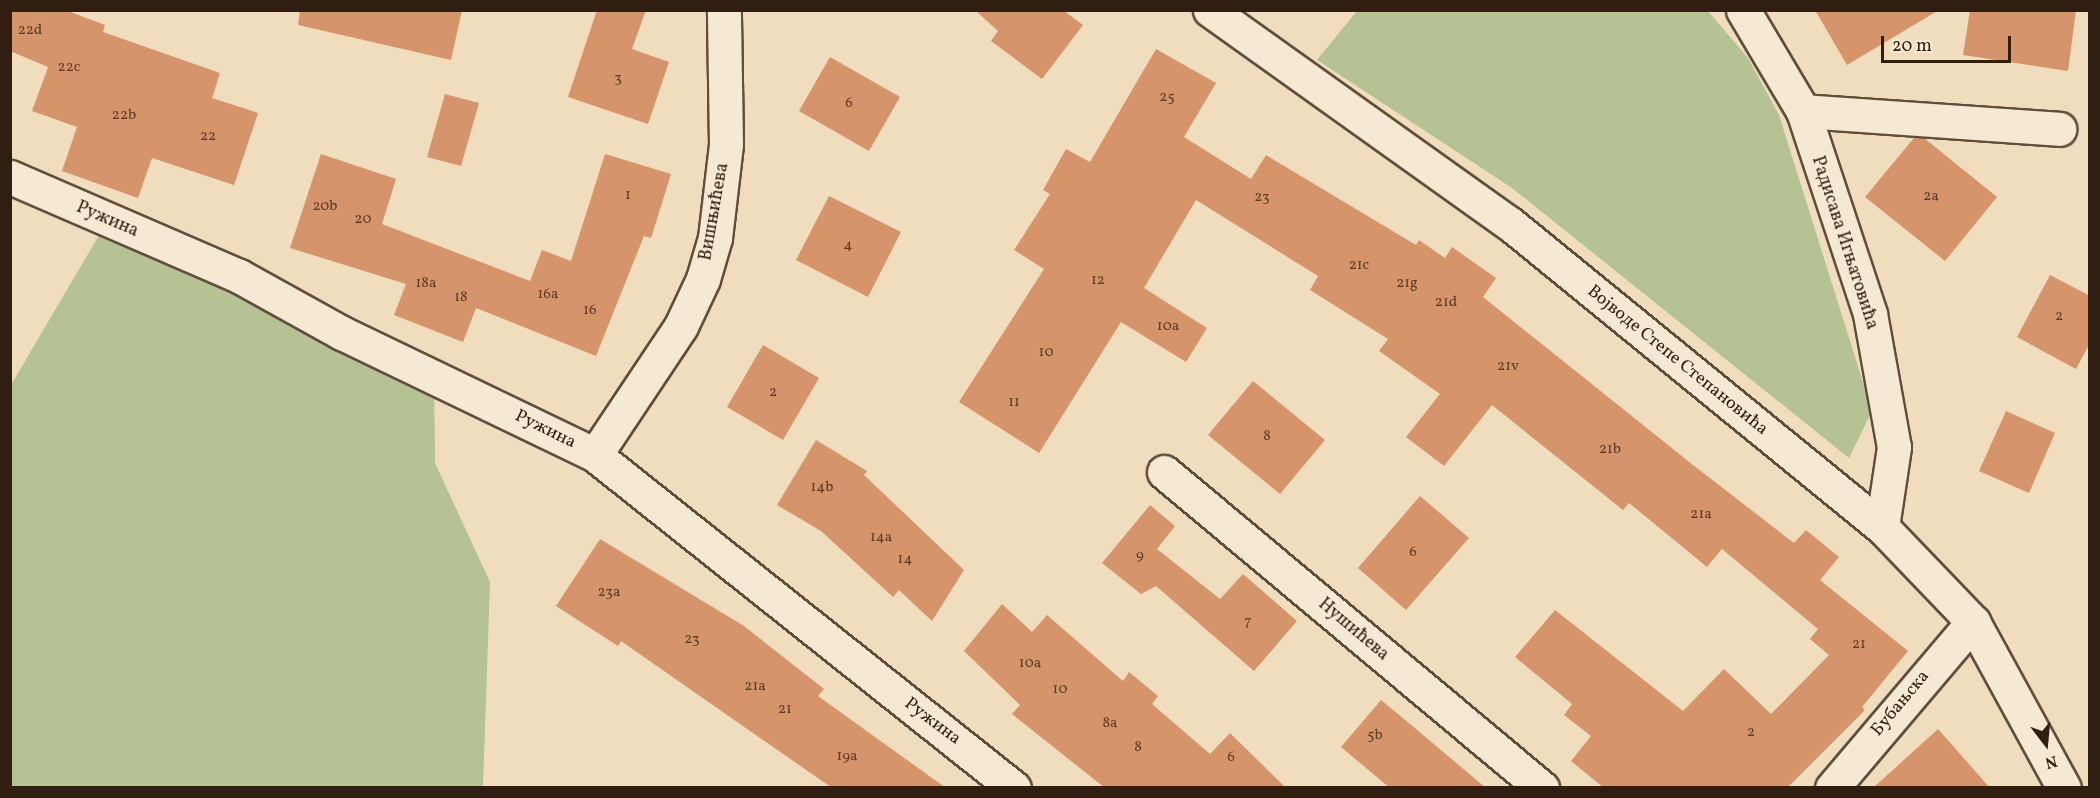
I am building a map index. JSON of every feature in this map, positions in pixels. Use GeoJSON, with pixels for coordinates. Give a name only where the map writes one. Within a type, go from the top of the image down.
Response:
{"type":"FeatureCollection","features":[{"type":"Feature","properties":{"kind":"street","name":"Вишњићева"},"geometry":{"type":"LineString","coordinates":[[595,455],[681,326],[703,279],[715,238],[726,144],[724,10]]}},
{"type":"Feature","properties":{"kind":"street","name":"Војводе Степе Степановића"},"geometry":{"type":"LineString","coordinates":[[1210,10],[1509,223],[1882,526],[1973,622],[2064,788]]}},
{"type":"Feature","properties":{"kind":"street","name":"Радисава Игњатовића"},"geometry":{"type":"LineString","coordinates":[[1743,10],[1803,111],[1872,326],[1894,447],[1882,526]]}},
{"type":"Feature","properties":{"kind":"street"},"geometry":{"type":"LineString","coordinates":[[1803,111],[2059,129]]}},
{"type":"Feature","properties":{"kind":"street","name":"Ружина"},"geometry":{"type":"LineString","coordinates":[[10,177],[239,276],[342,333],[595,455],[1014,788]]}},
{"type":"Feature","properties":{"kind":"street","name":"Нушићева"},"geometry":{"type":"LineString","coordinates":[[1164,472],[1542,788]]}},
{"type":"Feature","properties":{"kind":"street","name":"Бубањска"},"geometry":{"type":"LineString","coordinates":[[1832,788],[1973,622]]}},
{"type":"Feature","properties":{"kind":"green space"},"geometry":{"type":"Polygon","coordinates":[[[1357,11],[1708,11],[1748,58],[1779,115],[1872,411],[1849,458],[1512,188],[1317,60],[1357,11]]]}},
{"type":"Feature","properties":{"kind":"green space"},"geometry":{"type":"Polygon","coordinates":[[[108,220],[434,378],[435,463],[490,582],[483,787],[11,788],[11,385],[108,220]]]}},
{"type":"Feature","properties":{"kind":"building"},"geometry":{"type":"Polygon","coordinates":[[[10,10],[65,10],[105,25],[103,32],[220,73],[212,98],[258,113],[234,185],[152,158],[138,198],[62,171],[77,127],[32,111],[48,67],[10,51],[10,10]]]}},
{"type":"Feature","properties":{"kind":"building"},"geometry":{"type":"Polygon","coordinates":[[[300,10],[462,10],[451,60],[298,25],[300,10]]]}},
{"type":"Feature","properties":{"kind":"building"},"geometry":{"type":"Polygon","coordinates":[[[597,10],[646,10],[632,49],[669,62],[648,124],[568,97],[597,10]]]}},
{"type":"Feature","properties":{"kind":"building"},"geometry":{"type":"Polygon","coordinates":[[[975,10],[1063,10],[1083,25],[1042,79],[991,41],[998,31],[975,10]]]}},
{"type":"Feature","properties":{"kind":"building"},"geometry":{"type":"Polygon","coordinates":[[[1815,10],[1939,10],[1847,65],[1815,10]]]}},
{"type":"Feature","properties":{"kind":"building"},"geometry":{"type":"Polygon","coordinates":[[[1970,10],[2076,10],[2068,71],[1963,55],[1970,10]]]}},
{"type":"Feature","properties":{"kind":"building"},"geometry":{"type":"Polygon","coordinates":[[[1156,49],[1216,83],[1184,137],[1251,179],[1266,155],[1416,245],[1419,240],[1445,258],[1452,247],[1496,278],[1483,297],[1794,543],[1806,530],[1839,557],[1820,580],[1908,651],[1862,707],[1865,710],[1787,788],[1604,788],[1571,761],[1591,736],[1564,715],[1572,704],[1515,657],[1555,610],[1683,711],[1724,669],[1771,714],[1829,655],[1810,639],[1818,629],[1722,549],[1707,567],[1629,503],[1623,510],[1492,405],[1444,466],[1406,437],[1440,394],[1379,351],[1388,339],[1310,290],[1318,276],[1196,200],[1144,288],[1207,328],[1186,362],[1121,322],[1039,453],[959,402],[1044,269],[1014,250],[1050,194],[1043,190],[1066,149],[1090,162],[1156,49]]]}},
{"type":"Feature","properties":{"kind":"building"},"geometry":{"type":"Polygon","coordinates":[[[830,57],[900,97],[869,151],[799,111],[830,57]]]}},
{"type":"Feature","properties":{"kind":"building"},"geometry":{"type":"Polygon","coordinates":[[[445,94],[479,103],[461,166],[427,157],[445,94]]]}},
{"type":"Feature","properties":{"kind":"building"},"geometry":{"type":"Polygon","coordinates":[[[1914,138],[1924,138],[1997,197],[1945,261],[1865,197],[1914,138]]]}},
{"type":"Feature","properties":{"kind":"building"},"geometry":{"type":"Polygon","coordinates":[[[321,154],[396,179],[382,224],[530,281],[542,250],[571,261],[605,154],[671,174],[651,238],[644,236],[596,356],[476,308],[463,342],[394,315],[406,284],[290,248],[321,154]]]}},
{"type":"Feature","properties":{"kind":"building"},"geometry":{"type":"Polygon","coordinates":[[[829,196],[901,232],[868,297],[796,260],[829,196]]]}},
{"type":"Feature","properties":{"kind":"building"},"geometry":{"type":"Polygon","coordinates":[[[2050,275],[2090,296],[2090,343],[2076,369],[2017,337],[2050,275]]]}},
{"type":"Feature","properties":{"kind":"building"},"geometry":{"type":"Polygon","coordinates":[[[763,345],[819,378],[783,440],[727,407],[763,345]]]}},
{"type":"Feature","properties":{"kind":"building"},"geometry":{"type":"Polygon","coordinates":[[[1253,381],[1325,440],[1280,494],[1208,435],[1253,381]]]}},
{"type":"Feature","properties":{"kind":"building"},"geometry":{"type":"Polygon","coordinates":[[[2006,411],[2055,433],[2029,493],[1979,471],[2006,411]]]}},
{"type":"Feature","properties":{"kind":"building"},"geometry":{"type":"Polygon","coordinates":[[[816,440],[867,471],[864,475],[964,570],[932,621],[899,590],[893,597],[821,531],[777,505],[816,440]]]}},
{"type":"Feature","properties":{"kind":"building"},"geometry":{"type":"Polygon","coordinates":[[[1420,496],[1469,538],[1406,610],[1358,568],[1420,496]]]}},
{"type":"Feature","properties":{"kind":"building"},"geometry":{"type":"Polygon","coordinates":[[[1150,505],[1175,526],[1157,549],[1220,599],[1243,574],[1297,621],[1254,671],[1156,586],[1141,594],[1102,563],[1150,505]]]}},
{"type":"Feature","properties":{"kind":"building"},"geometry":{"type":"Polygon","coordinates":[[[600,539],[744,626],[824,689],[818,696],[946,788],[832,788],[621,641],[618,646],[556,606],[600,539]]]}},
{"type":"Feature","properties":{"kind":"building"},"geometry":{"type":"Polygon","coordinates":[[[1002,604],[1032,632],[1047,615],[1123,681],[1129,672],[1158,696],[1152,704],[1210,754],[1230,733],[1286,788],[1105,788],[1012,714],[1020,705],[964,651],[1002,604]]]}},
{"type":"Feature","properties":{"kind":"building"},"geometry":{"type":"Polygon","coordinates":[[[1381,700],[1486,788],[1390,788],[1341,747],[1381,700]]]}},
{"type":"Feature","properties":{"kind":"building"},"geometry":{"type":"Polygon","coordinates":[[[1938,729],[1990,788],[1873,788],[1938,729]]]}}]}
